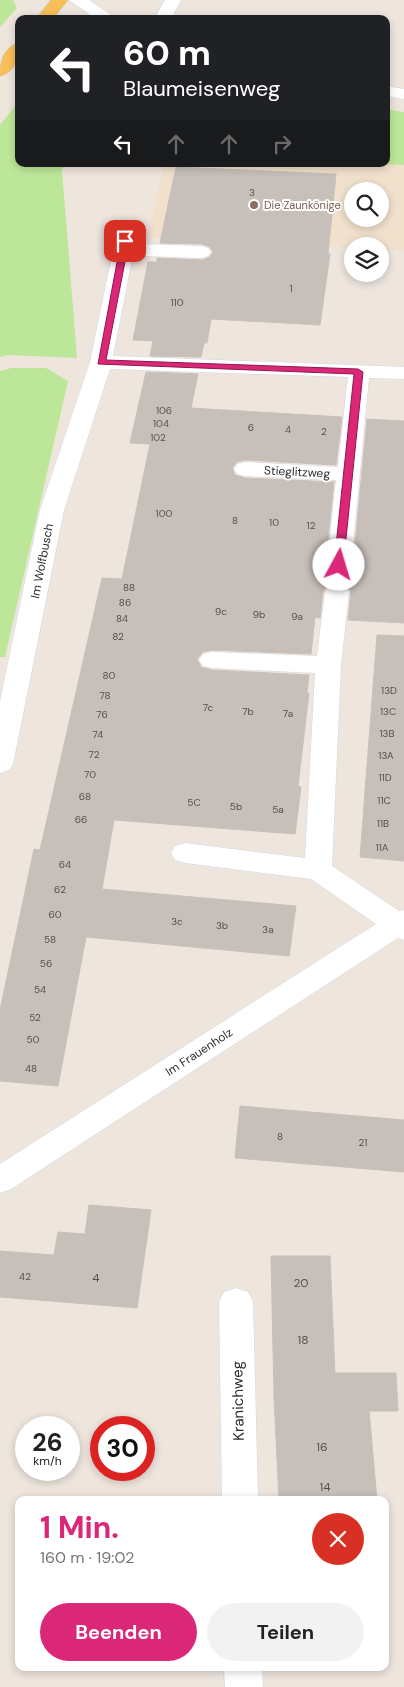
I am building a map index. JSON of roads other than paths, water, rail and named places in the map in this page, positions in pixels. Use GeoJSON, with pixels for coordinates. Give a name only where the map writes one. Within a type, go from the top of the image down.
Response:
{"type":"FeatureCollection","features":[{"type":"Feature","properties":{"kind":"main road"},"geometry":{"type":"LineString","coordinates":[[47,15],[60,0]]}},
{"type":"Feature","properties":{"kind":"main road"},"geometry":{"type":"LineString","coordinates":[[0,71],[15,53]]}},
{"type":"Feature","properties":{"kind":"street"},"geometry":{"type":"LineString","coordinates":[[77,0],[102,15]]}},
{"type":"Feature","properties":{"kind":"street"},"geometry":{"type":"LineString","coordinates":[[164,15],[173,0]]}},
{"type":"Feature","properties":{"kind":"street"},"geometry":{"type":"LineString","coordinates":[[390,92],[404,94]]}},
{"type":"Feature","properties":{"kind":"street","name":"Im Wolfbusch"},"geometry":{"type":"LineString","coordinates":[[0,764],[7,701],[52,510],[101,362],[124,248],[201,252]]}},
{"type":"Feature","properties":{"kind":"street"},"geometry":{"type":"LineString","coordinates":[[101,362],[404,373]]}},
{"type":"Feature","properties":{"kind":"street","name":"Stieglitzweg"},"geometry":{"type":"LineString","coordinates":[[339,565],[358,372]]}},
{"type":"Feature","properties":{"kind":"street","name":"Stieglitzweg"},"geometry":{"type":"LineString","coordinates":[[245,469],[348,474]]}},
{"type":"Feature","properties":{"kind":"street"},"geometry":{"type":"LineString","coordinates":[[318,870],[328,665],[337,592]]}},
{"type":"Feature","properties":{"kind":"street"},"geometry":{"type":"LineString","coordinates":[[212,660],[328,665]]}},
{"type":"Feature","properties":{"kind":"street","name":"Im Frauenholz"},"geometry":{"type":"LineString","coordinates":[[0,1180],[402,924],[318,870],[185,853]]}},
{"type":"Feature","properties":{"kind":"street","name":"Kranichweg"},"geometry":{"type":"LineString","coordinates":[[236,1302],[240,1496]]}},
{"type":"Feature","properties":{"kind":"street"},"geometry":{"type":"LineString","coordinates":[[243,1671],[244,1687]]}},
{"type":"Feature","properties":{"kind":"place","name":"Die Zaunkönige"},"geometry":{"type":"Point","coordinates":[254,205]}}]}
